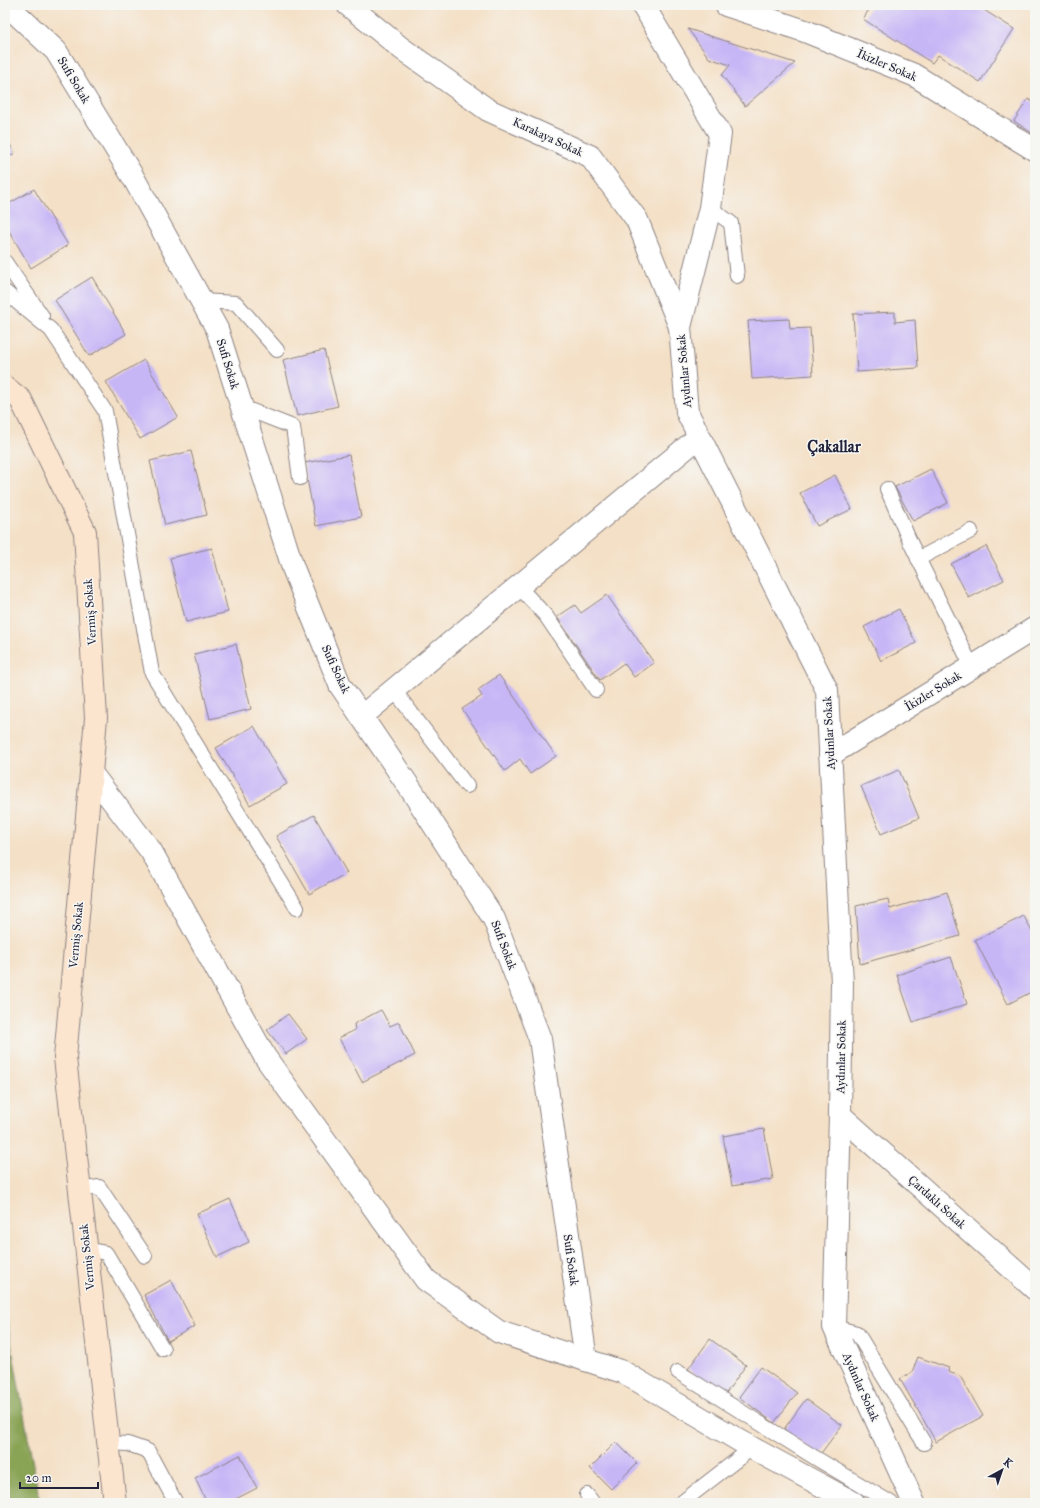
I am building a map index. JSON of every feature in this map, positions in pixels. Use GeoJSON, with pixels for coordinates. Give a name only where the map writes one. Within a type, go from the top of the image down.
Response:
{"type":"FeatureCollection","features":[{"type":"Feature","properties":{"kind":"street","name":"Sufi Sokak"},"geometry":{"type":"LineString","coordinates":[[7,5],[56,51],[133,177],[217,329],[293,568],[340,685],[412,790],[494,919],[540,1039],[586,1360]]}},
{"type":"Feature","properties":{"kind":"street","name":"Karakaya Sokak"},"geometry":{"type":"LineString","coordinates":[[348,5],[402,48],[488,110],[590,156],[637,220],[680,327]]}},
{"type":"Feature","properties":{"kind":"street","name":"Aydınlar Sokak"},"geometry":{"type":"LineString","coordinates":[[643,5],[720,134],[710,208],[680,327],[687,412],[827,690],[842,983],[834,1327],[914,1503]]}},
{"type":"Feature","properties":{"kind":"street","name":"İkizler Sokak"},"geometry":{"type":"LineString","coordinates":[[726,5],[805,31],[914,75],[1035,150]]}},
{"type":"Feature","properties":{"kind":"street","name":"Vermiş Sokak"},"geometry":{"type":"LineString","coordinates":[[5,387],[21,400],[85,532],[96,718],[65,1058],[114,1503]]}},
{"type":"Feature","properties":{"kind":"street"},"geometry":{"type":"LineString","coordinates":[[362,716],[700,438]]}},
{"type":"Feature","properties":{"kind":"street","name":"İkizler Sokak"},"geometry":{"type":"LineString","coordinates":[[830,755],[1035,628]]}},
{"type":"Feature","properties":{"kind":"street"},"geometry":{"type":"LineString","coordinates":[[91,773],[151,851],[265,1057],[426,1280],[499,1332],[623,1372],[752,1448],[854,1503]]}},
{"type":"Feature","properties":{"kind":"street","name":"Çardaklı Sokak"},"geometry":{"type":"LineString","coordinates":[[840,1115],[1035,1289]]}},
{"type":"Feature","properties":{"kind":"lane"},"geometry":{"type":"LineString","coordinates":[[710,208],[731,223],[737,276]]}},
{"type":"Feature","properties":{"kind":"lane"},"geometry":{"type":"LineString","coordinates":[[5,262],[105,411],[152,673],[298,908]]}},
{"type":"Feature","properties":{"kind":"lane"},"geometry":{"type":"LineString","coordinates":[[5,292],[51,330]]}},
{"type":"Feature","properties":{"kind":"lane"},"geometry":{"type":"LineString","coordinates":[[202,301],[236,303],[278,350]]}},
{"type":"Feature","properties":{"kind":"lane"},"geometry":{"type":"LineString","coordinates":[[242,407],[293,427],[300,478]]}},
{"type":"Feature","properties":{"kind":"lane"},"geometry":{"type":"LineString","coordinates":[[887,489],[918,559],[972,667]]}},
{"type":"Feature","properties":{"kind":"lane"},"geometry":{"type":"LineString","coordinates":[[918,559],[971,531]]}},
{"type":"Feature","properties":{"kind":"lane"},"geometry":{"type":"LineString","coordinates":[[519,587],[546,616],[596,690]]}},
{"type":"Feature","properties":{"kind":"lane"},"geometry":{"type":"LineString","coordinates":[[394,690],[468,786]]}},
{"type":"Feature","properties":{"kind":"lane"},"geometry":{"type":"LineString","coordinates":[[80,1190],[99,1187],[145,1256]]}},
{"type":"Feature","properties":{"kind":"lane"},"geometry":{"type":"LineString","coordinates":[[86,1249],[106,1253],[163,1349]]}},
{"type":"Feature","properties":{"kind":"lane"},"geometry":{"type":"LineString","coordinates":[[834,1327],[857,1333],[924,1443]]}},
{"type":"Feature","properties":{"kind":"lane"},"geometry":{"type":"LineString","coordinates":[[678,1372],[891,1503]]}},
{"type":"Feature","properties":{"kind":"lane"},"geometry":{"type":"LineString","coordinates":[[108,1443],[128,1444],[148,1451],[176,1503]]}},
{"type":"Feature","properties":{"kind":"lane"},"geometry":{"type":"LineString","coordinates":[[682,1503],[752,1448]]}},
{"type":"Feature","properties":{"kind":"green space"},"geometry":{"type":"Polygon","coordinates":[[[5,1310],[40,1503],[5,1503],[5,1310]]]}},
{"type":"Feature","properties":{"kind":"building"},"geometry":{"type":"Polygon","coordinates":[[[872,5],[976,5],[1014,29],[980,82],[938,55],[932,63],[863,19],[872,5]]]}},
{"type":"Feature","properties":{"kind":"building"},"geometry":{"type":"Polygon","coordinates":[[[688,29],[795,63],[745,106],[722,75],[730,65],[709,58],[688,29]]]}},
{"type":"Feature","properties":{"kind":"building"},"geometry":{"type":"Polygon","coordinates":[[[1028,99],[1035,103],[1035,135],[1014,121],[1028,99]]]}},
{"type":"Feature","properties":{"kind":"building"},"geometry":{"type":"Polygon","coordinates":[[[5,136],[15,153],[5,159],[5,136]]]}},
{"type":"Feature","properties":{"kind":"building"},"geometry":{"type":"Polygon","coordinates":[[[34,189],[68,245],[31,268],[5,224],[5,206],[34,189]]]}},
{"type":"Feature","properties":{"kind":"building"},"geometry":{"type":"Polygon","coordinates":[[[92,277],[126,334],[89,356],[55,300],[92,277]]]}},
{"type":"Feature","properties":{"kind":"building"},"geometry":{"type":"Polygon","coordinates":[[[895,312],[895,322],[915,320],[918,368],[857,372],[853,314],[895,312]]]}},
{"type":"Feature","properties":{"kind":"building"},"geometry":{"type":"Polygon","coordinates":[[[789,319],[790,329],[810,328],[813,375],[752,379],[748,321],[789,319]]]}},
{"type":"Feature","properties":{"kind":"building"},"geometry":{"type":"Polygon","coordinates":[[[324,350],[338,406],[297,416],[283,360],[324,350]]]}},
{"type":"Feature","properties":{"kind":"building"},"geometry":{"type":"Polygon","coordinates":[[[144,360],[178,417],[140,439],[106,382],[144,360]]]}},
{"type":"Feature","properties":{"kind":"building"},"geometry":{"type":"Polygon","coordinates":[[[191,451],[207,515],[165,525],[150,461],[191,451]]]}},
{"type":"Feature","properties":{"kind":"building"},"geometry":{"type":"Polygon","coordinates":[[[349,455],[361,517],[316,526],[304,463],[349,455]]]}},
{"type":"Feature","properties":{"kind":"building"},"geometry":{"type":"Polygon","coordinates":[[[931,469],[948,503],[913,521],[895,487],[931,469]]]}},
{"type":"Feature","properties":{"kind":"building"},"geometry":{"type":"Polygon","coordinates":[[[835,475],[852,509],[817,526],[800,493],[835,475]]]}},
{"type":"Feature","properties":{"kind":"building"},"geometry":{"type":"Polygon","coordinates":[[[986,546],[1004,580],[969,598],[951,564],[986,546]]]}},
{"type":"Feature","properties":{"kind":"building"},"geometry":{"type":"Polygon","coordinates":[[[212,548],[228,612],[186,622],[170,558],[212,548]]]}},
{"type":"Feature","properties":{"kind":"building"},"geometry":{"type":"Polygon","coordinates":[[[607,595],[654,663],[634,677],[624,663],[600,680],[557,617],[575,605],[581,613],[607,595]]]}},
{"type":"Feature","properties":{"kind":"building"},"geometry":{"type":"Polygon","coordinates":[[[899,609],[916,643],[881,661],[864,627],[899,609]]]}},
{"type":"Feature","properties":{"kind":"building"},"geometry":{"type":"Polygon","coordinates":[[[236,644],[251,709],[210,719],[194,654],[236,644]]]}},
{"type":"Feature","properties":{"kind":"building"},"geometry":{"type":"Polygon","coordinates":[[[499,675],[556,756],[530,774],[520,759],[505,771],[462,709],[482,696],[478,690],[499,675]]]}},
{"type":"Feature","properties":{"kind":"building"},"geometry":{"type":"Polygon","coordinates":[[[254,726],[287,784],[250,805],[216,748],[254,726]]]}},
{"type":"Feature","properties":{"kind":"building"},"geometry":{"type":"Polygon","coordinates":[[[899,770],[919,818],[881,834],[861,786],[899,770]]]}},
{"type":"Feature","properties":{"kind":"building"},"geometry":{"type":"Polygon","coordinates":[[[314,815],[347,873],[309,894],[276,836],[314,815]]]}},
{"type":"Feature","properties":{"kind":"building"},"geometry":{"type":"Polygon","coordinates":[[[947,892],[960,936],[860,964],[856,906],[888,899],[890,909],[947,892]]]}},
{"type":"Feature","properties":{"kind":"building"},"geometry":{"type":"Polygon","coordinates":[[[1024,916],[1035,938],[1035,990],[1008,1004],[975,940],[1024,916]]]}},
{"type":"Feature","properties":{"kind":"building"},"geometry":{"type":"Polygon","coordinates":[[[951,957],[967,1004],[913,1022],[897,975],[951,957]]]}},
{"type":"Feature","properties":{"kind":"building"},"geometry":{"type":"Polygon","coordinates":[[[381,1010],[390,1026],[399,1022],[415,1055],[362,1082],[339,1038],[355,1030],[354,1024],[381,1010]]]}},
{"type":"Feature","properties":{"kind":"building"},"geometry":{"type":"Polygon","coordinates":[[[288,1014],[307,1039],[286,1054],[267,1030],[288,1014]]]}},
{"type":"Feature","properties":{"kind":"building"},"geometry":{"type":"Polygon","coordinates":[[[764,1129],[773,1179],[732,1186],[723,1136],[764,1129]]]}},
{"type":"Feature","properties":{"kind":"building"},"geometry":{"type":"Polygon","coordinates":[[[230,1199],[249,1242],[217,1257],[197,1214],[230,1199]]]}},
{"type":"Feature","properties":{"kind":"building"},"geometry":{"type":"Polygon","coordinates":[[[171,1280],[195,1326],[168,1341],[144,1295],[171,1280]]]}},
{"type":"Feature","properties":{"kind":"building"},"geometry":{"type":"Polygon","coordinates":[[[710,1339],[746,1365],[724,1396],[688,1369],[710,1339]]]}},
{"type":"Feature","properties":{"kind":"building"},"geometry":{"type":"Polygon","coordinates":[[[918,1357],[949,1368],[948,1372],[960,1376],[983,1416],[936,1442],[900,1379],[912,1372],[918,1357]]]}},
{"type":"Feature","properties":{"kind":"building"},"geometry":{"type":"Polygon","coordinates":[[[761,1367],[797,1393],[774,1423],[739,1397],[761,1367]]]}},
{"type":"Feature","properties":{"kind":"building"},"geometry":{"type":"Polygon","coordinates":[[[806,1399],[842,1425],[819,1456],[784,1429],[806,1399]]]}},
{"type":"Feature","properties":{"kind":"building"},"geometry":{"type":"Polygon","coordinates":[[[616,1442],[637,1463],[611,1489],[590,1468],[616,1442]]]}},
{"type":"Feature","properties":{"kind":"building"},"geometry":{"type":"Polygon","coordinates":[[[240,1455],[257,1488],[228,1503],[207,1503],[195,1478],[240,1455]]]}},
{"type":"Feature","properties":{"kind":"district","name":"Çakallar"},"geometry":{"type":"Point","coordinates":[834,446]}}]}
